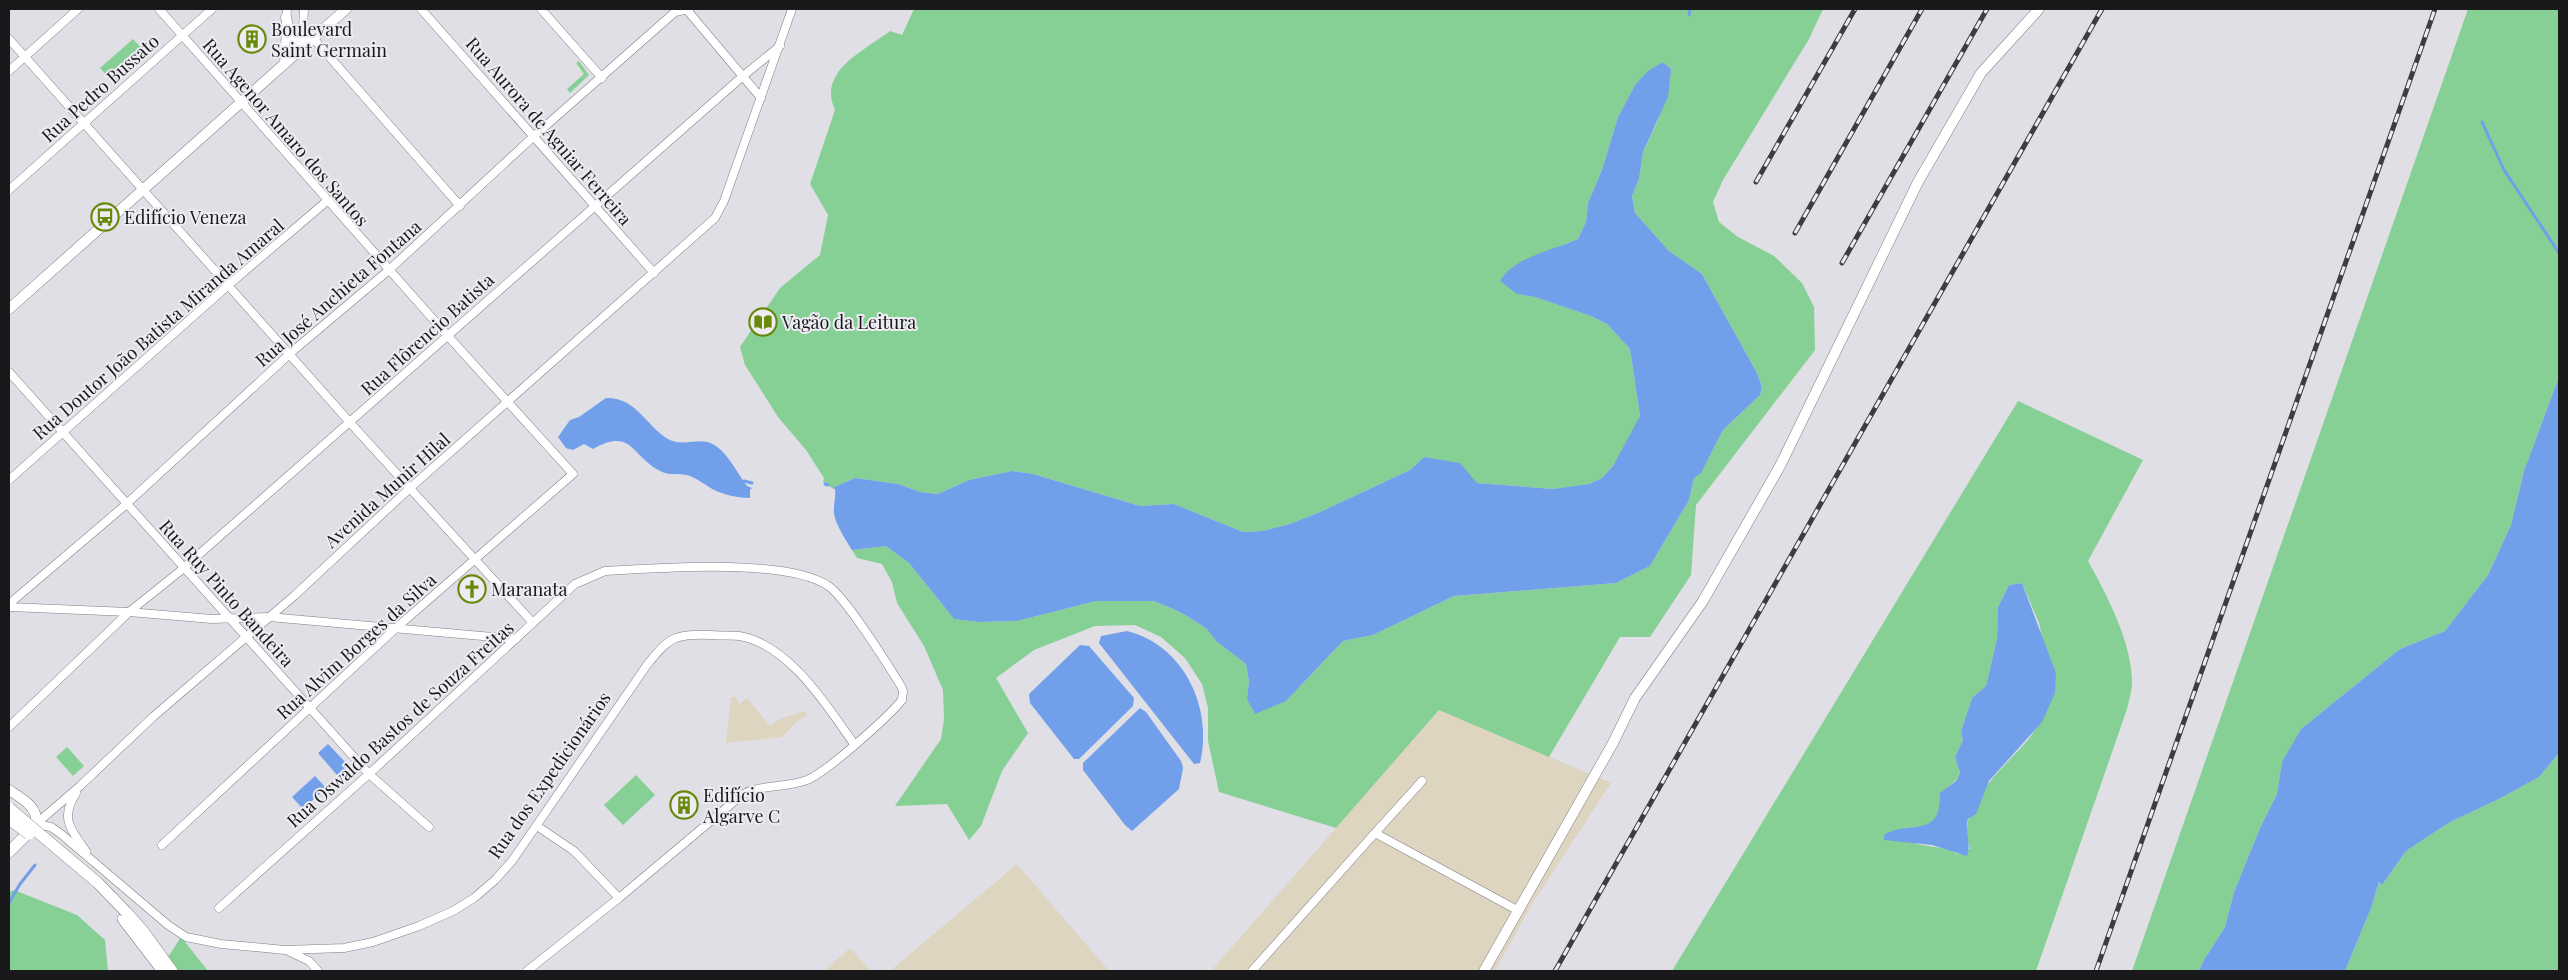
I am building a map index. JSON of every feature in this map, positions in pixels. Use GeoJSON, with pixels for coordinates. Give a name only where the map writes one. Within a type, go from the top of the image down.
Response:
{"type":"FeatureCollection","features":[{"type":"Feature","properties":{"kind":"main road"},"geometry":{"type":"LineString","coordinates":[[9,808],[98,883],[123,913],[163,971]]}},
{"type":"Feature","properties":{"kind":"main road"},"geometry":{"type":"LineString","coordinates":[[9,818],[77,873],[143,931],[172,971]]}},
{"type":"Feature","properties":{"kind":"main road"},"geometry":{"type":"LineString","coordinates":[[9,852],[36,824]]}},
{"type":"Feature","properties":{"kind":"street"},"geometry":{"type":"LineString","coordinates":[[9,70],[78,9]]}},
{"type":"Feature","properties":{"kind":"street","name":"Rua Agenor Amaro dos Santos"},"geometry":{"type":"LineString","coordinates":[[159,9],[446,335],[574,474]]}},
{"type":"Feature","properties":{"kind":"street","name":"Rua Pedro Bussato"},"geometry":{"type":"LineString","coordinates":[[9,190],[212,9]]}},
{"type":"Feature","properties":{"kind":"street"},"geometry":{"type":"LineString","coordinates":[[302,47],[304,9]]}},
{"type":"Feature","properties":{"kind":"street"},"geometry":{"type":"LineString","coordinates":[[9,309],[346,9]]}},
{"type":"Feature","properties":{"kind":"street","name":"Rua Aurora de Aguiar Ferreira"},"geometry":{"type":"LineString","coordinates":[[421,9],[654,273]]}},
{"type":"Feature","properties":{"kind":"street"},"geometry":{"type":"LineString","coordinates":[[540,9],[602,78]]}},
{"type":"Feature","properties":{"kind":"street"},"geometry":{"type":"LineString","coordinates":[[688,9],[761,98]]}},
{"type":"Feature","properties":{"kind":"street","name":"Rua José Anchieta Fontana"},"geometry":{"type":"LineString","coordinates":[[9,605],[126,504],[290,354],[389,270],[534,137],[602,78],[674,10],[688,9]]}},
{"type":"Feature","properties":{"kind":"street"},"geometry":{"type":"LineString","coordinates":[[761,98],[792,9]]}},
{"type":"Feature","properties":{"kind":"street"},"geometry":{"type":"LineString","coordinates":[[1484,971],[1613,743],[1635,698],[1703,600],[1780,466],[1918,182],[1982,73],[2039,9]]}},
{"type":"Feature","properties":{"kind":"street"},"geometry":{"type":"LineString","coordinates":[[286,13],[290,35],[302,47]]}},
{"type":"Feature","properties":{"kind":"street"},"geometry":{"type":"LineString","coordinates":[[284,65],[286,13]]}},
{"type":"Feature","properties":{"kind":"street"},"geometry":{"type":"LineString","coordinates":[[313,38],[460,206]]}},
{"type":"Feature","properties":{"kind":"street"},"geometry":{"type":"LineString","coordinates":[[9,39],[350,422],[533,623]]}},
{"type":"Feature","properties":{"kind":"street","name":"Rua Flôrencio Batista"},"geometry":{"type":"LineString","coordinates":[[9,727],[129,612],[184,568],[446,335],[781,45]]}},
{"type":"Feature","properties":{"kind":"street","name":"Avenida Munir Hilal"},"geometry":{"type":"LineString","coordinates":[[36,824],[80,786],[154,716],[269,617],[410,488],[715,218],[724,201],[761,98]]}},
{"type":"Feature","properties":{"kind":"street","name":"Rua Doutor João Batista Miranda Amaral"},"geometry":{"type":"LineString","coordinates":[[9,480],[229,284],[327,201]]}},
{"type":"Feature","properties":{"kind":"street","name":"Rua Ruy Pinto Bandeira"},"geometry":{"type":"LineString","coordinates":[[9,372],[228,619],[370,774],[430,827]]}},
{"type":"Feature","properties":{"kind":"street","name":"Rua Alvim Borges da Silva"},"geometry":{"type":"LineString","coordinates":[[162,845],[396,628],[574,474]]}},
{"type":"Feature","properties":{"kind":"street","name":"Rua Oswaldo Bastos de Souza Freitas"},"geometry":{"type":"LineString","coordinates":[[219,908],[370,774],[575,584],[604,571],[747,568],[801,574],[828,585],[887,664],[903,690],[902,700],[895,708],[854,744]]}},
{"type":"Feature","properties":{"kind":"street"},"geometry":{"type":"LineString","coordinates":[[9,605],[228,619],[269,617],[516,639]]}},
{"type":"Feature","properties":{"kind":"street","name":"Rua dos Expedicionários"},"geometry":{"type":"LineString","coordinates":[[36,824],[51,827],[61,834],[168,925],[186,937],[221,944],[285,950],[344,948],[374,942],[419,926],[453,911],[474,898],[495,880],[537,826],[647,665],[662,647],[673,638],[690,635],[740,636],[767,648],[807,681],[854,744]]}},
{"type":"Feature","properties":{"kind":"street"},"geometry":{"type":"LineString","coordinates":[[527,971],[743,794],[758,788],[797,783],[809,779],[854,744]]}},
{"type":"Feature","properties":{"kind":"street"},"geometry":{"type":"LineString","coordinates":[[1252,971],[1422,781]]}},
{"type":"Feature","properties":{"kind":"street","name":"Avenida Munir Hilal"},"geometry":{"type":"LineString","coordinates":[[80,786],[70,802],[67,815],[74,835],[94,863]]}},
{"type":"Feature","properties":{"kind":"street"},"geometry":{"type":"LineString","coordinates":[[9,790],[31,806],[37,815],[36,824]]}},
{"type":"Feature","properties":{"kind":"street"},"geometry":{"type":"LineString","coordinates":[[537,826],[574,851],[618,898]]}},
{"type":"Feature","properties":{"kind":"street"},"geometry":{"type":"LineString","coordinates":[[1375,834],[1517,910]]}},
{"type":"Feature","properties":{"kind":"street"},"geometry":{"type":"LineString","coordinates":[[285,950],[309,961],[318,971]]}},
{"type":"Feature","properties":{"kind":"shaded area"},"geometry":{"type":"Polygon","coordinates":[[[731,697],[736,697],[739,704],[747,698],[770,726],[780,719],[805,711],[807,715],[795,723],[782,737],[726,743],[731,697]]]}},
{"type":"Feature","properties":{"kind":"shaded area"},"geometry":{"type":"Polygon","coordinates":[[[1439,710],[1611,783],[1532,904],[1495,971],[1211,971],[1439,710]]]}},
{"type":"Feature","properties":{"kind":"shaded area"},"geometry":{"type":"Polygon","coordinates":[[[1017,864],[1109,971],[890,971],[1017,864]]]}},
{"type":"Feature","properties":{"kind":"shaded area"},"geometry":{"type":"Polygon","coordinates":[[[850,948],[871,971],[824,971],[850,948]]]}},
{"type":"Feature","properties":{"kind":"green space"},"geometry":{"type":"Polygon","coordinates":[[[914,9],[1823,9],[1809,39],[1723,180],[1713,202],[1719,222],[1738,237],[1774,256],[1802,283],[1814,307],[1815,350],[1696,505],[1691,575],[1650,637],[1620,637],[1549,757],[1439,710],[1336,828],[1219,792],[1208,741],[1208,708],[1202,684],[1185,658],[1161,637],[1135,625],[1095,626],[1034,650],[996,678],[1028,733],[1002,771],[981,826],[969,840],[947,804],[895,806],[941,739],[944,720],[943,690],[924,646],[897,603],[892,582],[882,564],[857,558],[852,550],[886,546],[909,563],[954,619],[978,622],[1017,621],[1096,601],[1154,601],[1180,612],[1206,628],[1216,641],[1246,664],[1249,683],[1247,699],[1286,701],[1343,641],[1373,635],[1454,596],[1616,583],[1650,566],[1689,500],[1694,478],[1707,461],[1723,430],[1760,395],[1762,387],[1757,373],[1702,274],[1669,251],[1635,213],[1632,196],[1639,179],[1643,152],[1658,120],[1671,69],[1663,62],[1635,85],[1618,117],[1602,170],[1588,203],[1586,222],[1578,239],[1516,265],[1517,294],[1535,297],[1591,316],[1607,324],[1630,349],[1640,416],[1634,431],[1613,466],[1602,478],[1589,484],[1553,489],[1477,483],[1424,457],[1410,470],[1320,512],[1290,524],[1262,531],[1243,532],[1174,504],[1140,506],[1033,474],[1012,471],[969,480],[938,494],[920,492],[898,484],[855,478],[832,488],[823,482],[824,478],[806,450],[778,417],[745,365],[740,347],[780,288],[820,255],[828,215],[810,184],[835,110],[831,96],[832,84],[846,63],[868,46],[890,31],[902,35],[914,9]]]}},
{"type":"Feature","properties":{"kind":"green space"},"geometry":{"type":"Polygon","coordinates":[[[2468,9],[2559,9],[2559,377],[2524,471],[2511,525],[2488,575],[2445,631],[2400,649],[2301,729],[2282,763],[2277,794],[2260,828],[2234,892],[2225,927],[2199,971],[2132,971],[2468,9]]]}},
{"type":"Feature","properties":{"kind":"green space"},"geometry":{"type":"Polygon","coordinates":[[[133,39],[146,53],[113,83],[100,68],[133,39]]]}},
{"type":"Feature","properties":{"kind":"green space"},"geometry":{"type":"Polygon","coordinates":[[[579,61],[589,75],[570,93],[567,89],[584,74],[576,63],[579,61]]]}},
{"type":"Feature","properties":{"kind":"green space"},"geometry":{"type":"Polygon","coordinates":[[[2018,401],[2143,460],[2088,561],[2110,604],[2128,651],[2132,682],[2130,696],[2036,971],[1672,971],[2018,401]],[[2022,583],[2009,585],[1998,607],[1997,639],[1986,686],[1972,698],[1961,731],[1963,740],[1955,757],[1960,773],[1956,780],[1941,793],[1939,811],[1932,821],[1920,826],[1903,828],[1908,841],[1946,849],[1958,854],[1970,849],[1967,833],[1969,818],[1975,803],[1984,789],[2032,735],[2055,693],[2039,623],[2022,583]]]}},
{"type":"Feature","properties":{"kind":"green space"},"geometry":{"type":"Polygon","coordinates":[[[67,747],[84,766],[73,776],[56,757],[67,747]]]}},
{"type":"Feature","properties":{"kind":"green space"},"geometry":{"type":"Polygon","coordinates":[[[2559,753],[2559,971],[2345,971],[2371,908],[2379,882],[2382,885],[2406,851],[2450,822],[2499,799],[2539,777],[2559,753]]]}},
{"type":"Feature","properties":{"kind":"green space"},"geometry":{"type":"Polygon","coordinates":[[[636,775],[655,795],[623,825],[604,805],[636,775]]]}},
{"type":"Feature","properties":{"kind":"green space"},"geometry":{"type":"Polygon","coordinates":[[[14,890],[77,915],[105,940],[108,971],[9,971],[9,892],[14,890]]]}},
{"type":"Feature","properties":{"kind":"green space"},"geometry":{"type":"Polygon","coordinates":[[[181,937],[208,971],[159,971],[181,937]]]}},
{"type":"Feature","properties":{"kind":"water"},"geometry":{"type":"Polygon","coordinates":[[[1663,62],[1671,69],[1668,97],[1643,152],[1639,179],[1632,196],[1635,213],[1669,251],[1702,274],[1757,373],[1762,387],[1760,395],[1723,430],[1701,473],[1694,478],[1689,500],[1650,566],[1616,583],[1454,596],[1373,635],[1343,641],[1286,701],[1255,714],[1247,699],[1249,682],[1246,664],[1216,641],[1206,628],[1180,612],[1154,601],[1096,601],[1017,621],[978,622],[954,619],[909,563],[886,546],[852,550],[843,535],[835,518],[835,489],[832,488],[855,478],[898,484],[920,492],[938,494],[969,480],[1012,471],[1033,474],[1140,506],[1174,504],[1243,532],[1262,531],[1290,524],[1320,512],[1410,470],[1424,457],[1460,463],[1477,483],[1553,489],[1589,484],[1602,478],[1613,466],[1640,416],[1630,349],[1607,324],[1591,316],[1535,297],[1517,294],[1500,281],[1506,273],[1525,260],[1578,239],[1586,222],[1588,203],[1602,170],[1618,117],[1635,85],[1648,71],[1663,62]]]}},
{"type":"Feature","properties":{"kind":"water"},"geometry":{"type":"Polygon","coordinates":[[[2559,377],[2559,753],[2539,777],[2499,799],[2450,822],[2406,851],[2382,885],[2379,882],[2371,908],[2345,971],[2199,971],[2225,927],[2234,892],[2260,828],[2277,794],[2282,762],[2301,729],[2400,649],[2445,631],[2488,575],[2511,525],[2524,471],[2559,377]]]}},
{"type":"Feature","properties":{"kind":"water"},"geometry":{"type":"Polygon","coordinates":[[[606,398],[625,402],[633,407],[668,439],[680,442],[698,441],[716,446],[729,459],[747,486],[752,488],[750,490],[750,498],[718,492],[687,475],[660,471],[650,465],[624,442],[606,443],[593,449],[584,444],[573,450],[566,448],[558,437],[570,420],[579,417],[606,398]]]}},
{"type":"Feature","properties":{"kind":"water"},"geometry":{"type":"Polygon","coordinates":[[[2022,583],[2056,673],[2055,693],[2042,722],[1989,781],[1976,814],[1968,819],[1969,847],[1967,856],[1932,845],[1884,840],[1884,835],[1894,831],[1930,823],[1939,808],[1940,793],[1956,781],[1960,773],[1955,757],[1963,740],[1961,731],[1972,698],[1986,686],[1997,639],[1998,607],[2009,585],[2022,583]]]}},
{"type":"Feature","properties":{"kind":"water"},"geometry":{"type":"Polygon","coordinates":[[[1127,631],[1147,638],[1164,650],[1179,664],[1190,682],[1198,701],[1202,721],[1203,742],[1200,763],[1194,764],[1099,643],[1101,636],[1127,631]]]}},
{"type":"Feature","properties":{"kind":"water"},"geometry":{"type":"Polygon","coordinates":[[[1080,645],[1089,646],[1134,698],[1133,706],[1079,759],[1074,759],[1030,703],[1029,694],[1080,645]]]}},
{"type":"Feature","properties":{"kind":"water"},"geometry":{"type":"Polygon","coordinates":[[[1140,708],[1146,712],[1181,761],[1183,768],[1179,789],[1132,831],[1125,825],[1083,770],[1083,763],[1140,708]]]}},
{"type":"Feature","properties":{"kind":"water"},"geometry":{"type":"Polygon","coordinates":[[[328,744],[348,765],[337,775],[318,753],[328,744]]]}},
{"type":"Feature","properties":{"kind":"water"},"geometry":{"type":"Polygon","coordinates":[[[315,776],[326,788],[303,809],[292,797],[315,776]]]}},
{"type":"Feature","properties":{"kind":"waterway"},"geometry":{"type":"LineString","coordinates":[[1689,15],[1690,9]]}},
{"type":"Feature","properties":{"kind":"waterway"},"geometry":{"type":"LineString","coordinates":[[2482,122],[2504,170],[2559,253]]}},
{"type":"Feature","properties":{"kind":"waterway"},"geometry":{"type":"LineString","coordinates":[[744,481],[752,483]]}},
{"type":"Feature","properties":{"kind":"waterway"},"geometry":{"type":"LineString","coordinates":[[9,903],[20,884],[35,865]]}},
{"type":"Feature","properties":{"kind":"railway"},"geometry":{"type":"LineString","coordinates":[[1756,182],[1855,9]]}},
{"type":"Feature","properties":{"kind":"railway"},"geometry":{"type":"LineString","coordinates":[[1795,233],[1922,9]]}},
{"type":"Feature","properties":{"kind":"railway"},"geometry":{"type":"LineString","coordinates":[[1842,263],[1987,9]]}},
{"type":"Feature","properties":{"kind":"railway"},"geometry":{"type":"LineString","coordinates":[[1555,971],[2102,9]]}},
{"type":"Feature","properties":{"kind":"railway"},"geometry":{"type":"LineString","coordinates":[[2096,971],[2435,9]]}},
{"type":"Feature","properties":{"kind":"place","name":"Boulevard Saint Germain"},"geometry":{"type":"Point","coordinates":[252,39]}},
{"type":"Feature","properties":{"kind":"place","name":"Edifício Veneza"},"geometry":{"type":"Point","coordinates":[105,217]}},
{"type":"Feature","properties":{"kind":"place","name":"Vagão da Leitura"},"geometry":{"type":"Point","coordinates":[763,322]}},
{"type":"Feature","properties":{"kind":"place","name":"Maranata"},"geometry":{"type":"Point","coordinates":[472,589]}},
{"type":"Feature","properties":{"kind":"place","name":"Edifício Algarve C"},"geometry":{"type":"Point","coordinates":[684,805]}}]}
